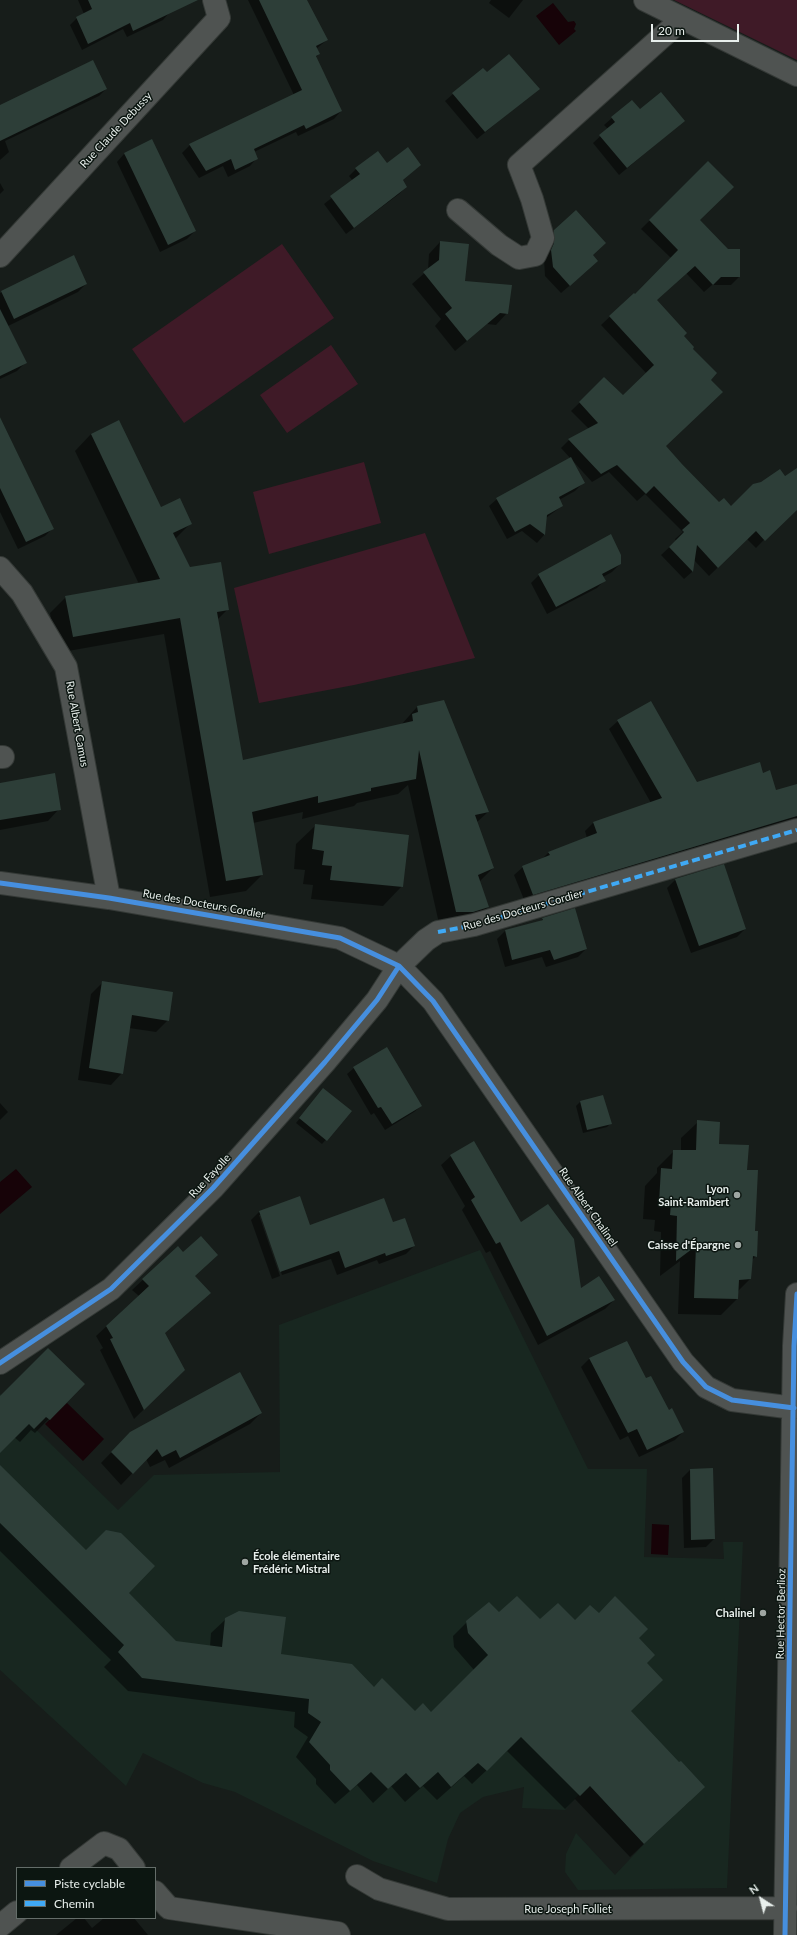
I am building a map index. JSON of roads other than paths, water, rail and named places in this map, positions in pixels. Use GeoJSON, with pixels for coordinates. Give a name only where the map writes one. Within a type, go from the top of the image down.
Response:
{"type":"FeatureCollection","features":[{"type":"Feature","properties":{"kind":"street","name":"Rue Claude Debussy"},"geometry":{"type":"LineString","coordinates":[[0,256],[219,18],[214,0]]}},
{"type":"Feature","properties":{"kind":"street"},"geometry":{"type":"LineString","coordinates":[[645,0],[797,75]]}},
{"type":"Feature","properties":{"kind":"street"},"geometry":{"type":"LineString","coordinates":[[458,210],[499,245],[519,258],[535,255],[542,238],[532,199],[519,165],[682,19]]}},
{"type":"Feature","properties":{"kind":"street","name":"Rue Albert Camus"},"geometry":{"type":"LineString","coordinates":[[0,568],[22,593],[66,667],[109,898]]}},
{"type":"Feature","properties":{"kind":"street","name":"Rue des Docteurs Cordier"},"geometry":{"type":"LineString","coordinates":[[0,883],[109,898],[340,938],[399,966],[426,940],[438,932],[474,925],[797,830]]}},
{"type":"Feature","properties":{"kind":"street","name":"Rue Fayolle"},"geometry":{"type":"LineString","coordinates":[[0,1363],[110,1289],[213,1188],[325,1062],[377,1000],[399,966]]}},
{"type":"Feature","properties":{"kind":"street","name":"Rue Albert Chalinel"},"geometry":{"type":"LineString","coordinates":[[399,966],[433,1001],[683,1362],[706,1387],[732,1400],[794,1408]]}},
{"type":"Feature","properties":{"kind":"street","name":"Rue Hector Berlioz"},"geometry":{"type":"LineString","coordinates":[[785,1935],[797,1294]]}},
{"type":"Feature","properties":{"kind":"street"},"geometry":{"type":"LineString","coordinates":[[72,1867],[104,1843],[119,1849],[130,1864]]}},
{"type":"Feature","properties":{"kind":"street","name":"Rue Joseph Folliet"},"geometry":{"type":"LineString","coordinates":[[357,1876],[379,1889],[448,1909],[786,1908]]}},
{"type":"Feature","properties":{"kind":"street"},"geometry":{"type":"LineString","coordinates":[[156,1893],[169,1908],[338,1933],[339,1935]]}},
{"type":"Feature","properties":{"kind":"street"},"geometry":{"type":"LineString","coordinates":[[0,1926],[16,1913]]}},
{"type":"Feature","properties":{"kind":"place","name":"Lyon Saint-Rambert"},"geometry":{"type":"Point","coordinates":[737,1195]}},
{"type":"Feature","properties":{"kind":"place","name":"Caisse d'Épargne"},"geometry":{"type":"Point","coordinates":[738,1245]}},
{"type":"Feature","properties":{"kind":"place","name":"École élémentaire Frédéric Mistral"},"geometry":{"type":"Point","coordinates":[245,1562]}},
{"type":"Feature","properties":{"kind":"place","name":"Chalinel"},"geometry":{"type":"Point","coordinates":[763,1613]}}]}
